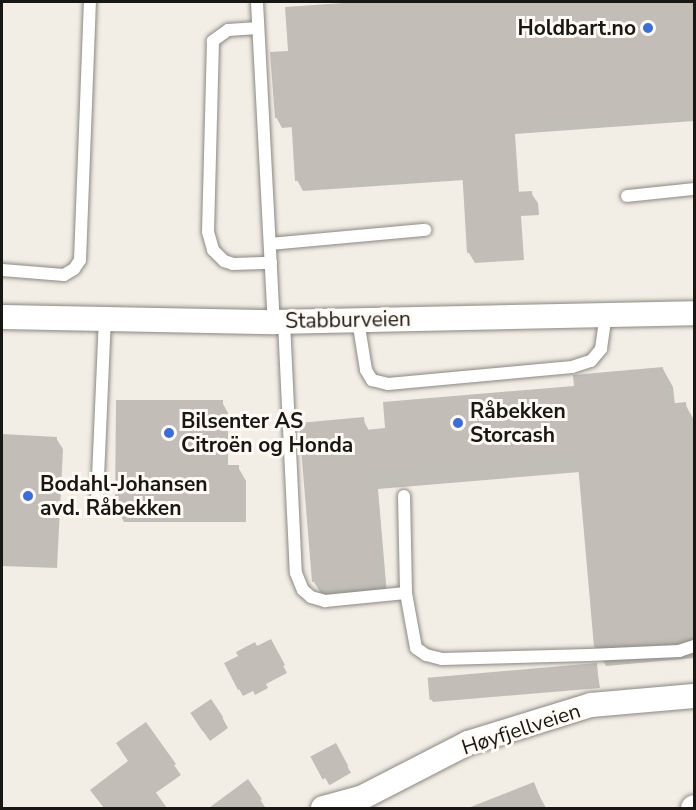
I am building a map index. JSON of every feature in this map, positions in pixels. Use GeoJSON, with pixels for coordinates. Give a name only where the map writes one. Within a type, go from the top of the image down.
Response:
{"type":"FeatureCollection","features":[{"type":"Feature","properties":{"kind":"street","name":"Stabburveien"},"geometry":{"type":"LineString","coordinates":[[2,317],[279,322],[606,315],[694,318]]}},
{"type":"Feature","properties":{"kind":"street","name":"Høyfjellveien"},"geometry":{"type":"LineString","coordinates":[[323,808],[361,798],[468,743],[591,705],[694,696]]}},
{"type":"Feature","properties":{"kind":"lane"},"geometry":{"type":"LineString","coordinates":[[2,270],[64,275],[80,260],[90,2]]}},
{"type":"Feature","properties":{"kind":"lane"},"geometry":{"type":"LineString","coordinates":[[257,2],[271,263],[279,322],[296,573],[303,590],[311,597],[325,601],[406,593]]}},
{"type":"Feature","properties":{"kind":"lane"},"geometry":{"type":"LineString","coordinates":[[258,28],[228,30],[213,42],[208,232],[213,250],[224,261],[233,264],[271,263]]}},
{"type":"Feature","properties":{"kind":"lane"},"geometry":{"type":"LineString","coordinates":[[627,196],[694,189]]}},
{"type":"Feature","properties":{"kind":"lane"},"geometry":{"type":"LineString","coordinates":[[270,244],[425,230]]}},
{"type":"Feature","properties":{"kind":"lane"},"geometry":{"type":"LineString","coordinates":[[358,320],[366,370],[372,380],[388,384],[572,367],[591,361],[601,349],[606,315]]}},
{"type":"Feature","properties":{"kind":"lane"},"geometry":{"type":"LineString","coordinates":[[97,500],[105,318]]}},
{"type":"Feature","properties":{"kind":"lane"},"geometry":{"type":"LineString","coordinates":[[404,496],[406,593],[416,648],[426,655],[442,659],[679,651],[694,646]]}},
{"type":"Feature","properties":{"kind":"building"},"geometry":{"type":"Polygon","coordinates":[[[358,2],[694,2],[694,110],[510,123],[515,192],[532,191],[533,205],[515,206],[519,250],[467,253],[462,169],[295,181],[291,116],[275,118],[270,52],[288,51],[285,7],[358,2]]]}},
{"type":"Feature","properties":{"kind":"building"},"geometry":{"type":"Polygon","coordinates":[[[663,367],[666,404],[686,402],[694,500],[694,614],[684,615],[686,640],[594,647],[577,453],[368,471],[377,577],[312,582],[299,423],[364,417],[365,430],[385,428],[383,402],[574,386],[573,375],[663,367]]]}},
{"type":"Feature","properties":{"kind":"building"},"geometry":{"type":"Polygon","coordinates":[[[116,400],[223,400],[223,465],[239,465],[239,509],[115,509],[116,400]]]}},
{"type":"Feature","properties":{"kind":"building","name":"Bodahl-Johansen avd. Råbekken"},"geometry":{"type":"Polygon","coordinates":[[[2,434],[57,437],[51,559],[2,556],[2,434]]]}},
{"type":"Feature","properties":{"kind":"building"},"geometry":{"type":"Polygon","coordinates":[[[271,639],[285,665],[263,676],[265,681],[250,689],[248,685],[238,690],[224,663],[238,656],[236,652],[255,642],[257,646],[271,639]]]}},
{"type":"Feature","properties":{"kind":"building"},"geometry":{"type":"Polygon","coordinates":[[[597,663],[599,685],[430,700],[428,678],[597,663]]]}},
{"type":"Feature","properties":{"kind":"building"},"geometry":{"type":"Polygon","coordinates":[[[211,699],[223,717],[203,731],[190,713],[211,699]]]}},
{"type":"Feature","properties":{"kind":"building"},"geometry":{"type":"Polygon","coordinates":[[[146,722],[176,764],[149,783],[167,808],[104,808],[90,790],[128,761],[116,743],[146,722]]]}},
{"type":"Feature","properties":{"kind":"building"},"geometry":{"type":"Polygon","coordinates":[[[336,743],[348,766],[323,780],[310,757],[336,743]]]}},
{"type":"Feature","properties":{"kind":"building"},"geometry":{"type":"Polygon","coordinates":[[[248,779],[262,799],[249,808],[209,808],[248,779]]]}},
{"type":"Feature","properties":{"kind":"building"},"geometry":{"type":"Polygon","coordinates":[[[534,782],[544,808],[468,808],[534,782]]]}},
{"type":"Feature","properties":{"kind":"place","name":"Holdbart.no"},"geometry":{"type":"Point","coordinates":[648,28]}},
{"type":"Feature","properties":{"kind":"place","name":"Råbekken Storcash"},"geometry":{"type":"Point","coordinates":[458,423]}},
{"type":"Feature","properties":{"kind":"place","name":"Bilsenter AS Citroën og Honda"},"geometry":{"type":"Point","coordinates":[169,433]}},
{"type":"Feature","properties":{"kind":"place","name":"Bodahl-Johansen avd. Råbekken"},"geometry":{"type":"Point","coordinates":[28,496]}}]}
